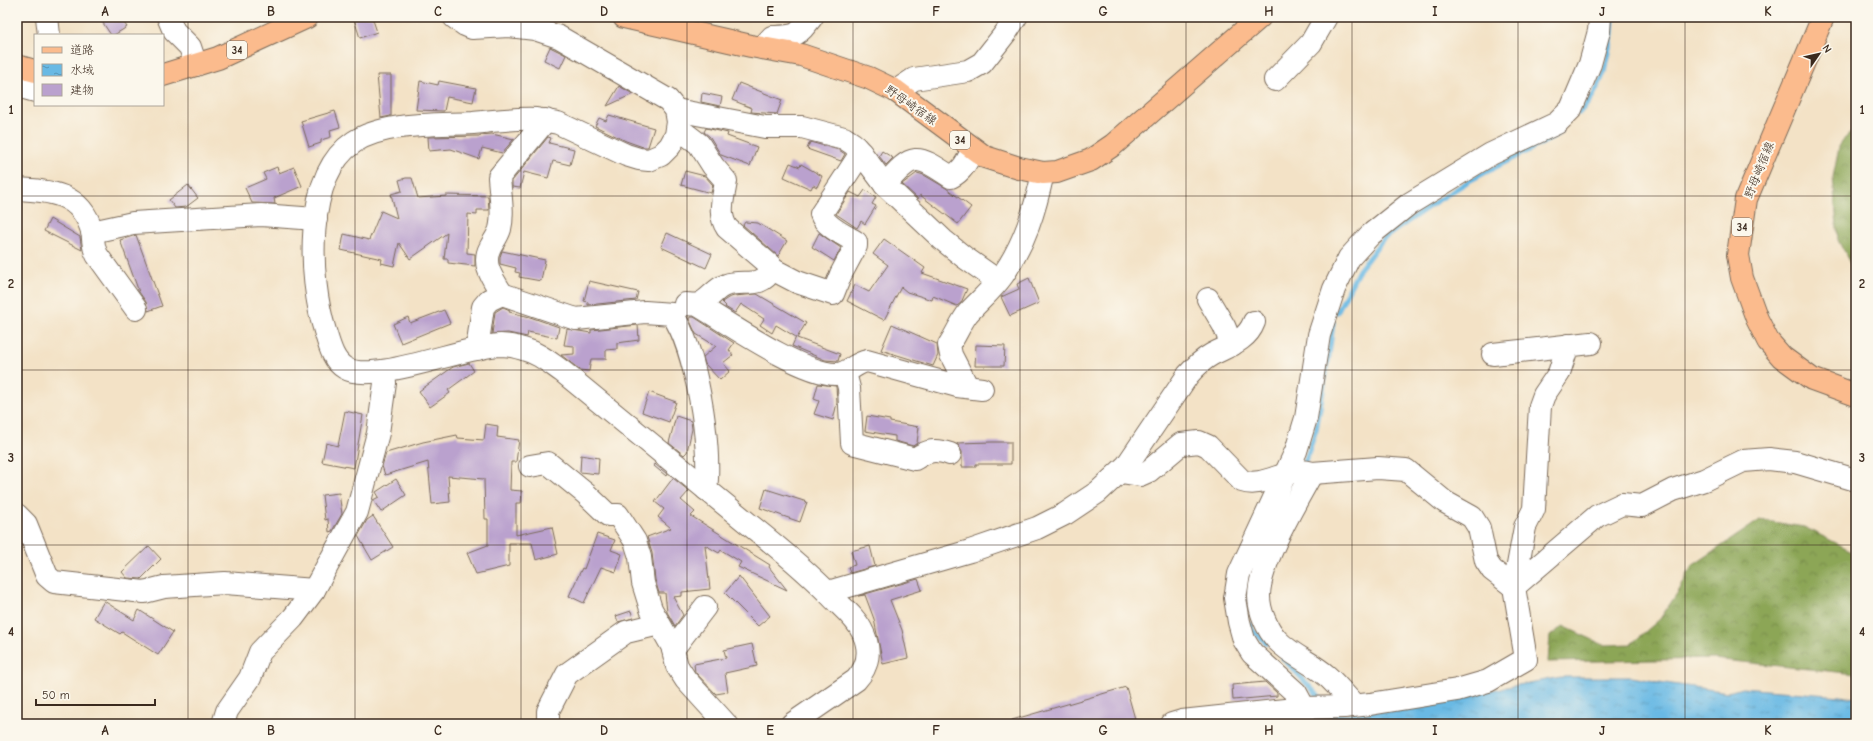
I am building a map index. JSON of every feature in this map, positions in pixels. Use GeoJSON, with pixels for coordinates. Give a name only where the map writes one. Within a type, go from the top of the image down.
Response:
{"type":"FeatureCollection","features":[{"type":"Feature","properties":{"kind":"main road","name":"34"},"geometry":{"type":"LineString","coordinates":[[164,75],[218,58],[308,17]]}},
{"type":"Feature","properties":{"kind":"main road","name":"野母崎宿線"},"geometry":{"type":"LineString","coordinates":[[632,18],[762,48],[801,55],[869,78],[896,91],[985,157],[1019,168],[1043,173],[1057,172],[1091,160],[1113,146],[1260,17]]}},
{"type":"Feature","properties":{"kind":"main road","name":"野母崎宿線"},"geometry":{"type":"LineString","coordinates":[[1823,17],[1746,199],[1738,255],[1744,285],[1757,319],[1768,341],[1782,357],[1812,379],[1856,395]]}},
{"type":"Feature","properties":{"kind":"main road"},"geometry":{"type":"LineString","coordinates":[[17,66],[34,70]]}},
{"type":"Feature","properties":{"kind":"street"},"geometry":{"type":"LineString","coordinates":[[47,17],[49,34]]}},
{"type":"Feature","properties":{"kind":"street"},"geometry":{"type":"LineString","coordinates":[[168,17],[174,31],[190,48],[196,65]]}},
{"type":"Feature","properties":{"kind":"street"},"geometry":{"type":"LineString","coordinates":[[454,17],[472,28],[509,26],[535,29],[560,37],[668,100],[677,119],[699,144],[713,166],[726,181],[721,214],[723,222],[727,228],[770,264],[772,269],[797,282],[834,294],[841,274],[856,246],[856,242],[835,229],[822,218],[821,214],[861,153]]}},
{"type":"Feature","properties":{"kind":"street"},"geometry":{"type":"LineString","coordinates":[[762,48],[772,37],[794,36],[798,34],[812,17]]}},
{"type":"Feature","properties":{"kind":"street"},"geometry":{"type":"LineString","coordinates":[[896,91],[914,79],[968,71],[982,63],[1016,17]]}},
{"type":"Feature","properties":{"kind":"street"},"geometry":{"type":"LineString","coordinates":[[1276,80],[1311,43],[1326,17]]}},
{"type":"Feature","properties":{"kind":"street"},"geometry":{"type":"LineString","coordinates":[[1309,708],[1296,693],[1262,663],[1248,646],[1244,640],[1239,622],[1235,598],[1238,574],[1296,451],[1306,418],[1320,335],[1334,289],[1349,258],[1370,235],[1409,204],[1491,154],[1557,123],[1571,109],[1590,64],[1599,31],[1600,17]]}},
{"type":"Feature","properties":{"kind":"street"},"geometry":{"type":"LineString","coordinates":[[17,86],[34,91]]}},
{"type":"Feature","properties":{"kind":"street"},"geometry":{"type":"LineString","coordinates":[[677,119],[676,135],[670,146],[661,155],[644,160],[614,150],[558,123],[546,120],[531,119],[397,128],[368,134],[352,143],[334,162],[323,187],[316,219],[313,263],[316,292],[321,317],[333,354],[338,362],[345,368],[353,371],[362,373],[384,371],[500,345],[533,352],[543,357],[783,552],[828,592],[848,613],[863,632],[868,650],[866,665],[862,674],[856,680],[792,724]]}},
{"type":"Feature","properties":{"kind":"street"},"geometry":{"type":"LineString","coordinates":[[677,119],[765,127],[790,126],[812,129],[844,138],[853,144],[861,153],[885,185],[958,253],[998,281]]}},
{"type":"Feature","properties":{"kind":"street"},"geometry":{"type":"LineString","coordinates":[[546,120],[498,177],[502,216],[500,230],[489,250],[486,262],[488,269],[502,294],[576,319],[645,312],[672,314],[686,304],[698,305],[762,344],[813,371],[828,374],[844,373],[861,362],[867,361],[957,386],[974,387],[951,355],[949,345],[968,314],[998,281],[1021,246],[1035,210],[1043,173]]}},
{"type":"Feature","properties":{"kind":"street"},"geometry":{"type":"LineString","coordinates":[[885,185],[899,168],[907,162],[915,160],[925,160],[951,177],[958,174],[964,167],[973,149]]}},
{"type":"Feature","properties":{"kind":"street"},"geometry":{"type":"LineString","coordinates":[[17,189],[62,195],[72,200],[86,218],[92,232],[93,247],[97,255],[136,309]]}},
{"type":"Feature","properties":{"kind":"street"},"geometry":{"type":"LineString","coordinates":[[92,232],[133,223],[261,215],[316,219]]}},
{"type":"Feature","properties":{"kind":"street"},"geometry":{"type":"LineString","coordinates":[[698,305],[723,285],[755,282],[769,276],[772,269]]}},
{"type":"Feature","properties":{"kind":"street"},"geometry":{"type":"LineString","coordinates":[[478,349],[483,307],[489,300],[502,294]]}},
{"type":"Feature","properties":{"kind":"street"},"geometry":{"type":"LineString","coordinates":[[1208,299],[1224,326],[1232,345]]}},
{"type":"Feature","properties":{"kind":"street"},"geometry":{"type":"LineString","coordinates":[[672,314],[679,325],[689,355],[704,417],[708,476],[706,489]]}},
{"type":"Feature","properties":{"kind":"street"},"geometry":{"type":"LineString","coordinates":[[828,592],[970,551],[1037,528],[1065,514],[1098,492],[1121,472],[1188,375],[1199,363],[1232,345],[1250,331],[1254,322]]}},
{"type":"Feature","properties":{"kind":"street"},"geometry":{"type":"LineString","coordinates":[[1492,354],[1591,343]]}},
{"type":"Feature","properties":{"kind":"street"},"geometry":{"type":"LineString","coordinates":[[1172,724],[1182,721],[1309,708],[1349,706],[1457,690],[1488,681],[1526,659],[1514,587],[1525,527],[1534,509],[1540,406],[1544,395],[1559,373],[1568,345]]}},
{"type":"Feature","properties":{"kind":"street"},"geometry":{"type":"LineString","coordinates":[[223,724],[227,711],[250,678],[260,652],[293,618],[314,590],[357,512],[378,433],[385,383],[384,371]]}},
{"type":"Feature","properties":{"kind":"street"},"geometry":{"type":"LineString","coordinates":[[844,373],[849,388],[852,443],[915,459],[926,451],[940,451],[950,454]]}},
{"type":"Feature","properties":{"kind":"street"},"geometry":{"type":"LineString","coordinates":[[1121,472],[1140,475],[1149,472],[1181,444],[1199,442],[1208,446],[1242,481],[1249,484],[1289,474],[1308,472],[1312,473],[1378,468],[1406,470],[1445,502],[1472,517],[1479,528],[1486,561],[1492,570],[1514,587]]}},
{"type":"Feature","properties":{"kind":"street"},"geometry":{"type":"LineString","coordinates":[[1514,587],[1597,516],[1622,504],[1642,506],[1673,490],[1704,480],[1743,461],[1769,459],[1795,462],[1856,480]]}},
{"type":"Feature","properties":{"kind":"street"},"geometry":{"type":"LineString","coordinates":[[530,466],[548,463],[586,494],[608,515],[618,515],[635,541],[640,557],[643,583],[651,609],[673,649],[678,666],[686,680],[726,724]]}},
{"type":"Feature","properties":{"kind":"street"},"geometry":{"type":"LineString","coordinates":[[1312,473],[1290,515],[1262,576],[1259,594],[1260,608],[1268,627],[1276,640],[1327,676],[1349,706]]}},
{"type":"Feature","properties":{"kind":"street"},"geometry":{"type":"LineString","coordinates":[[17,515],[26,524],[46,576],[54,582],[144,592],[164,587],[225,583],[314,590]]}},
{"type":"Feature","properties":{"kind":"street"},"geometry":{"type":"LineString","coordinates":[[673,649],[705,607]]}},
{"type":"Feature","properties":{"kind":"street"},"geometry":{"type":"LineString","coordinates":[[548,724],[548,711],[567,674],[626,632],[659,624]]}},
{"type":"Feature","properties":{"kind":"green space"},"geometry":{"type":"Polygon","coordinates":[[[1856,128],[1856,275],[1838,240],[1833,177],[1840,143],[1856,128]]]}},
{"type":"Feature","properties":{"kind":"green space"},"geometry":{"type":"Polygon","coordinates":[[[1760,520],[1804,527],[1856,553],[1856,674],[1713,659],[1548,662],[1550,636],[1563,626],[1604,645],[1631,644],[1660,619],[1680,589],[1692,566],[1760,520]]]}},
{"type":"Feature","properties":{"kind":"water"},"geometry":{"type":"Polygon","coordinates":[[[1561,677],[1632,677],[1728,692],[1742,688],[1856,698],[1856,724],[1244,724],[1357,712],[1561,677]]]}},
{"type":"Feature","properties":{"kind":"building"},"geometry":{"type":"Polygon","coordinates":[[[99,17],[120,17],[127,27],[116,34],[110,34],[99,17]]]}},
{"type":"Feature","properties":{"kind":"building"},"geometry":{"type":"Polygon","coordinates":[[[372,17],[377,32],[360,38],[354,19],[372,17]]]}},
{"type":"Feature","properties":{"kind":"building"},"geometry":{"type":"Polygon","coordinates":[[[550,47],[566,55],[560,68],[544,60],[550,47]]]}},
{"type":"Feature","properties":{"kind":"building"},"geometry":{"type":"Polygon","coordinates":[[[377,75],[391,75],[391,116],[381,118],[377,75]]]}},
{"type":"Feature","properties":{"kind":"building"},"geometry":{"type":"Polygon","coordinates":[[[420,81],[438,85],[439,81],[476,88],[473,102],[447,97],[444,111],[416,110],[420,81]]]}},
{"type":"Feature","properties":{"kind":"building"},"geometry":{"type":"Polygon","coordinates":[[[739,83],[782,100],[777,114],[751,112],[752,108],[732,100],[739,83]]]}},
{"type":"Feature","properties":{"kind":"building"},"geometry":{"type":"Polygon","coordinates":[[[619,86],[633,94],[607,106],[619,86]]]}},
{"type":"Feature","properties":{"kind":"building"},"geometry":{"type":"Polygon","coordinates":[[[702,93],[722,97],[720,106],[701,102],[702,93]]]}},
{"type":"Feature","properties":{"kind":"building"},"geometry":{"type":"Polygon","coordinates":[[[335,111],[340,127],[330,130],[331,137],[321,140],[321,143],[309,147],[301,121],[335,111]]]}},
{"type":"Feature","properties":{"kind":"building"},"geometry":{"type":"Polygon","coordinates":[[[609,115],[654,128],[648,147],[643,147],[626,141],[595,126],[599,118],[606,121],[609,115]]]}},
{"type":"Feature","properties":{"kind":"building"},"geometry":{"type":"Polygon","coordinates":[[[706,128],[728,133],[727,136],[757,147],[750,166],[721,155],[710,137],[704,132],[706,128]]]}},
{"type":"Feature","properties":{"kind":"building"},"geometry":{"type":"Polygon","coordinates":[[[492,134],[514,139],[502,153],[482,148],[479,159],[451,149],[429,151],[428,137],[480,136],[492,134]]]}},
{"type":"Feature","properties":{"kind":"building"},"geometry":{"type":"Polygon","coordinates":[[[548,137],[551,138],[549,143],[574,149],[570,165],[553,161],[548,178],[524,172],[520,188],[512,187],[512,181],[548,137]]]}},
{"type":"Feature","properties":{"kind":"building"},"geometry":{"type":"Polygon","coordinates":[[[810,142],[839,150],[845,154],[841,161],[807,149],[810,142]]]}},
{"type":"Feature","properties":{"kind":"building"},"geometry":{"type":"Polygon","coordinates":[[[882,151],[893,158],[886,165],[879,156],[882,151]]]}},
{"type":"Feature","properties":{"kind":"building"},"geometry":{"type":"Polygon","coordinates":[[[790,163],[800,167],[801,164],[822,176],[817,187],[813,185],[811,189],[784,177],[790,163]]]}},
{"type":"Feature","properties":{"kind":"building"},"geometry":{"type":"Polygon","coordinates":[[[277,167],[279,173],[294,167],[302,186],[274,198],[275,204],[252,203],[245,188],[266,179],[263,173],[277,167]]]}},
{"type":"Feature","properties":{"kind":"building"},"geometry":{"type":"Polygon","coordinates":[[[685,171],[705,176],[713,185],[711,193],[681,185],[685,171]]]}},
{"type":"Feature","properties":{"kind":"building"},"geometry":{"type":"Polygon","coordinates":[[[917,173],[924,175],[946,188],[971,207],[958,224],[920,195],[918,199],[902,184],[917,173]]]}},
{"type":"Feature","properties":{"kind":"building"},"geometry":{"type":"Polygon","coordinates":[[[412,178],[418,198],[446,195],[488,196],[489,210],[477,210],[477,215],[468,214],[467,253],[475,254],[475,266],[448,263],[448,259],[444,259],[447,233],[410,259],[399,243],[394,266],[381,263],[382,259],[341,250],[344,234],[369,240],[381,211],[397,218],[391,194],[402,191],[399,180],[412,178]]]}},
{"type":"Feature","properties":{"kind":"building"},"geometry":{"type":"Polygon","coordinates":[[[188,185],[198,198],[186,207],[175,208],[169,200],[188,185]]]}},
{"type":"Feature","properties":{"kind":"building"},"geometry":{"type":"Polygon","coordinates":[[[865,190],[876,197],[872,204],[876,206],[865,224],[861,221],[857,228],[836,214],[850,192],[860,197],[865,190]]]}},
{"type":"Feature","properties":{"kind":"building"},"geometry":{"type":"Polygon","coordinates":[[[50,219],[80,237],[82,250],[44,231],[50,219]]]}},
{"type":"Feature","properties":{"kind":"building"},"geometry":{"type":"Polygon","coordinates":[[[745,222],[758,223],[787,241],[778,256],[743,225],[745,222]]]}},
{"type":"Feature","properties":{"kind":"building"},"geometry":{"type":"Polygon","coordinates":[[[667,233],[712,254],[706,268],[661,247],[667,233]]]}},
{"type":"Feature","properties":{"kind":"building"},"geometry":{"type":"Polygon","coordinates":[[[819,233],[841,248],[834,261],[812,247],[819,233]]]}},
{"type":"Feature","properties":{"kind":"building"},"geometry":{"type":"Polygon","coordinates":[[[136,235],[162,306],[148,311],[146,302],[139,292],[120,240],[136,235]]]}},
{"type":"Feature","properties":{"kind":"building"},"geometry":{"type":"Polygon","coordinates":[[[884,239],[925,268],[922,273],[967,289],[961,303],[957,306],[933,296],[932,300],[907,292],[901,287],[884,320],[847,301],[855,285],[869,292],[888,265],[873,254],[884,239]]]}},
{"type":"Feature","properties":{"kind":"building"},"geometry":{"type":"Polygon","coordinates":[[[502,251],[545,260],[541,281],[519,277],[520,273],[515,272],[516,268],[500,264],[502,251]]]}},
{"type":"Feature","properties":{"kind":"building"},"geometry":{"type":"Polygon","coordinates":[[[1029,278],[1039,303],[1010,316],[1001,297],[1019,289],[1017,284],[1029,278]]]}},
{"type":"Feature","properties":{"kind":"building"},"geometry":{"type":"Polygon","coordinates":[[[589,281],[638,292],[636,300],[588,305],[588,302],[584,301],[589,281]]]}},
{"type":"Feature","properties":{"kind":"building"},"geometry":{"type":"Polygon","coordinates":[[[757,294],[806,323],[797,338],[840,354],[838,361],[825,360],[792,346],[796,337],[776,325],[772,333],[760,325],[764,319],[741,304],[735,313],[725,307],[726,306],[722,302],[734,296],[757,294]]]}},
{"type":"Feature","properties":{"kind":"building"},"geometry":{"type":"Polygon","coordinates":[[[503,307],[510,310],[509,312],[530,317],[559,327],[557,338],[528,332],[527,337],[508,333],[492,334],[495,312],[503,307]]]}},
{"type":"Feature","properties":{"kind":"building"},"geometry":{"type":"Polygon","coordinates":[[[444,310],[450,323],[401,343],[393,324],[408,317],[410,323],[444,310]]]}},
{"type":"Feature","properties":{"kind":"building"},"geometry":{"type":"Polygon","coordinates":[[[690,317],[694,317],[734,343],[729,350],[733,355],[723,363],[730,371],[720,380],[705,364],[703,357],[716,346],[696,334],[689,319],[690,317]]]}},
{"type":"Feature","properties":{"kind":"building"},"geometry":{"type":"Polygon","coordinates":[[[892,324],[937,344],[938,355],[933,366],[881,350],[892,324]]]}},
{"type":"Feature","properties":{"kind":"building"},"geometry":{"type":"Polygon","coordinates":[[[638,325],[639,340],[617,343],[617,349],[606,350],[606,359],[591,359],[589,371],[580,370],[561,355],[574,354],[574,346],[564,345],[567,329],[591,333],[591,330],[638,325]]]}},
{"type":"Feature","properties":{"kind":"building"},"geometry":{"type":"Polygon","coordinates":[[[976,345],[1005,346],[1004,366],[975,366],[976,345]]]}},
{"type":"Feature","properties":{"kind":"building"},"geometry":{"type":"Polygon","coordinates":[[[469,363],[474,371],[448,390],[450,393],[430,407],[419,391],[453,367],[469,363]]]}},
{"type":"Feature","properties":{"kind":"building"},"geometry":{"type":"Polygon","coordinates":[[[818,384],[836,386],[837,403],[833,420],[814,414],[819,401],[814,399],[818,384]]]}},
{"type":"Feature","properties":{"kind":"building"},"geometry":{"type":"Polygon","coordinates":[[[649,392],[676,402],[669,422],[642,412],[649,392]]]}},
{"type":"Feature","properties":{"kind":"building"},"geometry":{"type":"Polygon","coordinates":[[[345,411],[363,415],[354,468],[322,462],[326,443],[338,446],[345,411]]]}},
{"type":"Feature","properties":{"kind":"building"},"geometry":{"type":"Polygon","coordinates":[[[676,416],[691,421],[692,429],[687,452],[684,455],[669,443],[676,416]]]}},
{"type":"Feature","properties":{"kind":"building"},"geometry":{"type":"Polygon","coordinates":[[[867,416],[919,427],[917,443],[913,446],[895,441],[895,436],[865,431],[867,416]]]}},
{"type":"Feature","properties":{"kind":"building"},"geometry":{"type":"Polygon","coordinates":[[[486,424],[498,426],[497,437],[519,440],[516,462],[511,462],[510,490],[522,491],[521,503],[516,503],[516,535],[552,527],[558,554],[536,560],[532,543],[509,543],[509,566],[476,574],[467,553],[488,545],[488,519],[485,519],[484,479],[448,476],[450,502],[432,504],[428,462],[385,475],[382,466],[386,453],[423,442],[457,435],[458,438],[484,440],[486,424]]]}},
{"type":"Feature","properties":{"kind":"building"},"geometry":{"type":"Polygon","coordinates":[[[1011,442],[1011,464],[976,464],[976,467],[962,467],[962,452],[957,443],[1011,442]]]}},
{"type":"Feature","properties":{"kind":"building"},"geometry":{"type":"Polygon","coordinates":[[[581,455],[599,458],[598,474],[580,472],[581,455]]]}},
{"type":"Feature","properties":{"kind":"building"},"geometry":{"type":"Polygon","coordinates":[[[655,464],[667,474],[666,476],[654,466],[655,464]]]}},
{"type":"Feature","properties":{"kind":"building"},"geometry":{"type":"Polygon","coordinates":[[[673,478],[689,491],[681,500],[695,512],[691,516],[770,565],[769,567],[787,590],[738,567],[741,562],[721,550],[719,553],[705,545],[710,589],[682,592],[682,596],[673,597],[683,615],[675,626],[667,612],[665,593],[659,593],[655,580],[652,553],[647,537],[671,528],[658,517],[664,509],[655,502],[673,478]]]}},
{"type":"Feature","properties":{"kind":"building"},"geometry":{"type":"Polygon","coordinates":[[[396,479],[406,495],[381,512],[373,500],[379,497],[376,492],[396,479]]]}},
{"type":"Feature","properties":{"kind":"building"},"geometry":{"type":"Polygon","coordinates":[[[766,489],[807,502],[800,522],[760,508],[766,489]]]}},
{"type":"Feature","properties":{"kind":"building"},"geometry":{"type":"Polygon","coordinates":[[[339,493],[342,514],[332,531],[329,532],[328,519],[325,520],[322,495],[339,493]]]}},
{"type":"Feature","properties":{"kind":"building"},"geometry":{"type":"Polygon","coordinates":[[[373,516],[393,547],[372,560],[358,536],[367,520],[373,516]]]}},
{"type":"Feature","properties":{"kind":"building"},"geometry":{"type":"Polygon","coordinates":[[[597,534],[615,540],[611,550],[622,554],[616,572],[601,567],[584,603],[569,596],[582,568],[584,569],[597,534]]]}},
{"type":"Feature","properties":{"kind":"building"},"geometry":{"type":"Polygon","coordinates":[[[149,546],[161,559],[141,579],[127,578],[122,572],[149,546]]]}},
{"type":"Feature","properties":{"kind":"building"},"geometry":{"type":"Polygon","coordinates":[[[870,546],[875,566],[850,573],[848,567],[855,565],[851,551],[870,546]]]}},
{"type":"Feature","properties":{"kind":"building"},"geometry":{"type":"Polygon","coordinates":[[[739,576],[770,616],[758,626],[725,593],[739,576]]]}},
{"type":"Feature","properties":{"kind":"building"},"geometry":{"type":"Polygon","coordinates":[[[918,579],[922,590],[890,600],[902,630],[908,658],[883,664],[874,619],[865,595],[858,596],[918,579]]]}},
{"type":"Feature","properties":{"kind":"building"},"geometry":{"type":"Polygon","coordinates":[[[104,601],[134,620],[139,610],[173,632],[158,655],[122,632],[120,634],[94,618],[104,601]]]}},
{"type":"Feature","properties":{"kind":"building"},"geometry":{"type":"Polygon","coordinates":[[[631,611],[633,618],[618,622],[616,616],[631,611]]]}},
{"type":"Feature","properties":{"kind":"building"},"geometry":{"type":"Polygon","coordinates":[[[752,644],[757,666],[725,673],[728,692],[716,694],[695,672],[694,664],[726,658],[724,650],[752,644]]]}},
{"type":"Feature","properties":{"kind":"building"},"geometry":{"type":"Polygon","coordinates":[[[1265,682],[1277,693],[1277,696],[1233,700],[1232,685],[1265,682]]]}},
{"type":"Feature","properties":{"kind":"building"},"geometry":{"type":"Polygon","coordinates":[[[1126,687],[1135,719],[1118,724],[1012,724],[1012,720],[1126,687]]]}},
{"type":"Feature","properties":{"kind":"waterway"},"geometry":{"type":"LineString","coordinates":[[1579,113],[1595,93],[1605,69],[1611,43],[1613,17]]}},
{"type":"Feature","properties":{"kind":"waterway"},"geometry":{"type":"LineString","coordinates":[[1337,312],[1359,270],[1383,239],[1434,203],[1469,181],[1556,136],[1560,132]]}},
{"type":"Feature","properties":{"kind":"waterway"},"geometry":{"type":"LineString","coordinates":[[1304,465],[1316,430],[1328,363],[1333,323]]}},
{"type":"Feature","properties":{"kind":"waterway"},"geometry":{"type":"LineString","coordinates":[[1246,601],[1251,584]]}},
{"type":"Feature","properties":{"kind":"waterway"},"geometry":{"type":"LineString","coordinates":[[1251,624],[1252,630],[1267,643]]}},
{"type":"Feature","properties":{"kind":"waterway"},"geometry":{"type":"LineString","coordinates":[[1283,658],[1323,701]]}}]}
